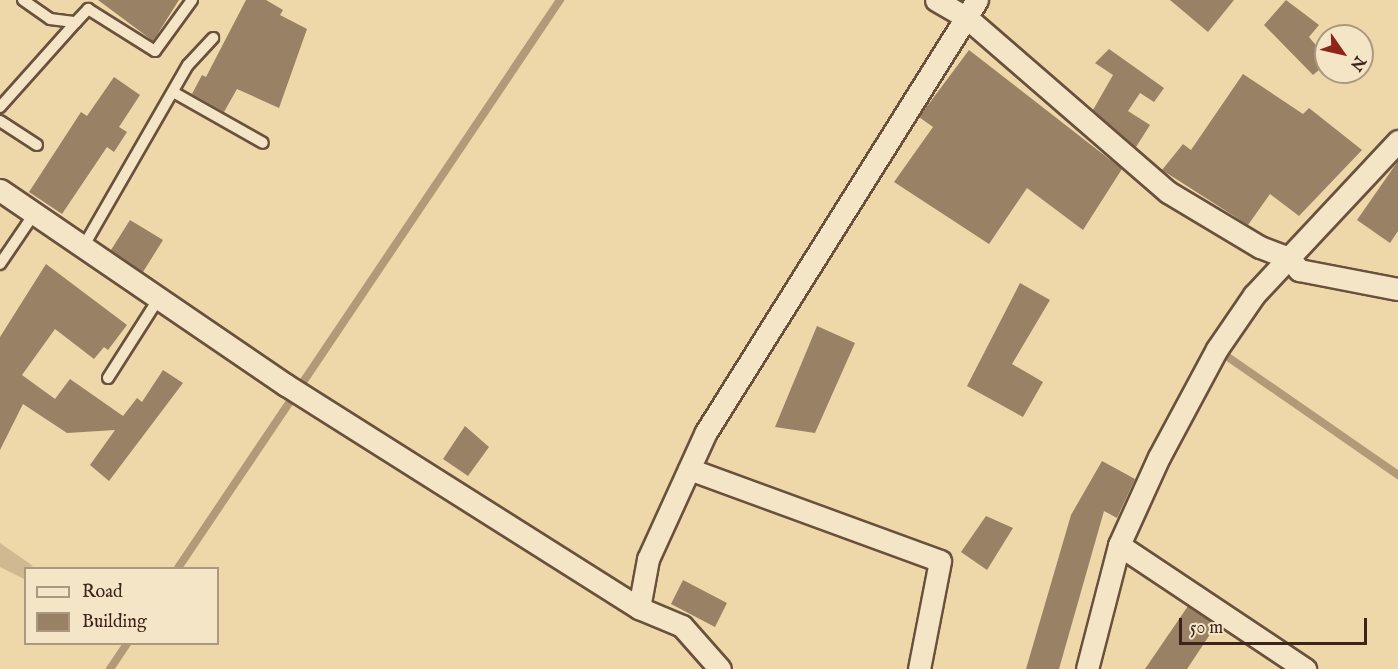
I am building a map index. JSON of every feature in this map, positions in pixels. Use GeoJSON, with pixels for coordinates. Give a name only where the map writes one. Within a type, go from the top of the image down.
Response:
{"type":"FeatureCollection","features":[{"type":"Feature","properties":{"kind":"street"},"geometry":{"type":"LineString","coordinates":[[936,0],[972,9],[1168,192],[1260,247],[1289,258],[1299,270],[1398,289]]}},
{"type":"Feature","properties":{"kind":"street"},"geometry":{"type":"LineString","coordinates":[[639,608],[648,559],[706,432],[972,9]]}},
{"type":"Feature","properties":{"kind":"street"},"geometry":{"type":"LineString","coordinates":[[1087,669],[1119,545],[1158,457],[1217,349],[1254,295],[1398,141]]}},
{"type":"Feature","properties":{"kind":"street"},"geometry":{"type":"LineString","coordinates":[[0,190],[157,301],[295,390],[639,608],[682,626],[720,669]]}},
{"type":"Feature","properties":{"kind":"street"},"geometry":{"type":"LineString","coordinates":[[688,469],[940,561],[919,669]]}},
{"type":"Feature","properties":{"kind":"street"},"geometry":{"type":"LineString","coordinates":[[1119,545],[1305,669]]}},
{"type":"Feature","properties":{"kind":"lane"},"geometry":{"type":"LineString","coordinates":[[23,0],[50,19],[76,22]]}},
{"type":"Feature","properties":{"kind":"lane"},"geometry":{"type":"LineString","coordinates":[[0,107],[88,9],[155,51],[192,0]]}},
{"type":"Feature","properties":{"kind":"lane"},"geometry":{"type":"LineString","coordinates":[[82,250],[188,65],[213,38]]}},
{"type":"Feature","properties":{"kind":"lane"},"geometry":{"type":"LineString","coordinates":[[172,92],[263,143]]}},
{"type":"Feature","properties":{"kind":"lane"},"geometry":{"type":"LineString","coordinates":[[0,121],[37,145]]}},
{"type":"Feature","properties":{"kind":"lane"},"geometry":{"type":"LineString","coordinates":[[0,264],[34,214]]}},
{"type":"Feature","properties":{"kind":"lane"},"geometry":{"type":"LineString","coordinates":[[108,378],[157,301]]}},
{"type":"Feature","properties":{"kind":"shaded area"},"geometry":{"type":"Polygon","coordinates":[[[0,543],[33,566],[24,567],[24,579],[0,567],[0,543]]]}},
{"type":"Feature","properties":{"kind":"building"},"geometry":{"type":"Polygon","coordinates":[[[98,0],[179,0],[153,41],[98,0]]]}},
{"type":"Feature","properties":{"kind":"building"},"geometry":{"type":"Polygon","coordinates":[[[246,0],[266,0],[283,10],[280,15],[307,29],[279,108],[237,89],[224,112],[192,94],[202,75],[206,77],[246,0]]]}},
{"type":"Feature","properties":{"kind":"building"},"geometry":{"type":"Polygon","coordinates":[[[1170,0],[1234,0],[1208,32],[1170,0]]]}},
{"type":"Feature","properties":{"kind":"building"},"geometry":{"type":"Polygon","coordinates":[[[1286,0],[1318,24],[1314,24],[1314,31],[1309,37],[1314,43],[1314,74],[1313,75],[1264,25],[1286,0]]]}},
{"type":"Feature","properties":{"kind":"building"},"geometry":{"type":"Polygon","coordinates":[[[1109,49],[1164,88],[1154,102],[1140,93],[1128,111],[1150,125],[1136,147],[1093,110],[1113,75],[1095,63],[1109,49]]]}},
{"type":"Feature","properties":{"kind":"building"},"geometry":{"type":"Polygon","coordinates":[[[969,50],[1122,169],[1083,230],[1027,188],[989,244],[894,182],[933,127],[919,117],[969,50]]]}},
{"type":"Feature","properties":{"kind":"building"},"geometry":{"type":"Polygon","coordinates":[[[1243,74],[1303,114],[1309,108],[1362,150],[1299,216],[1270,194],[1248,225],[1162,170],[1183,144],[1191,150],[1243,74]]]}},
{"type":"Feature","properties":{"kind":"building"},"geometry":{"type":"Polygon","coordinates":[[[114,77],[140,95],[119,127],[127,132],[114,152],[107,147],[62,214],[29,192],[81,112],[87,116],[114,77]]]}},
{"type":"Feature","properties":{"kind":"building"},"geometry":{"type":"Polygon","coordinates":[[[1398,161],[1398,231],[1390,243],[1357,220],[1398,161]]]}},
{"type":"Feature","properties":{"kind":"building"},"geometry":{"type":"Polygon","coordinates":[[[130,220],[163,240],[143,272],[111,250],[130,220]]]}},
{"type":"Feature","properties":{"kind":"building"},"geometry":{"type":"Polygon","coordinates":[[[46,264],[127,325],[108,350],[104,347],[94,359],[55,329],[22,375],[55,399],[70,379],[123,416],[137,398],[142,402],[163,370],[183,383],[109,481],[90,465],[115,430],[67,433],[23,404],[0,450],[0,337],[46,264]]]}},
{"type":"Feature","properties":{"kind":"building"},"geometry":{"type":"Polygon","coordinates":[[[1020,283],[1050,300],[1012,364],[1043,382],[1023,417],[967,386],[1020,283]]]}},
{"type":"Feature","properties":{"kind":"building"},"geometry":{"type":"Polygon","coordinates":[[[817,326],[855,343],[815,433],[775,427],[817,326]]]}},
{"type":"Feature","properties":{"kind":"building"},"geometry":{"type":"Polygon","coordinates":[[[465,426],[489,447],[468,476],[443,459],[465,426]]]}},
{"type":"Feature","properties":{"kind":"building"},"geometry":{"type":"Polygon","coordinates":[[[1102,461],[1135,479],[1117,518],[1104,511],[1059,669],[1026,669],[1071,515],[1102,461]]]}},
{"type":"Feature","properties":{"kind":"building"},"geometry":{"type":"Polygon","coordinates":[[[986,516],[1013,528],[987,570],[961,552],[986,516]]]}},
{"type":"Feature","properties":{"kind":"building"},"geometry":{"type":"Polygon","coordinates":[[[683,580],[727,603],[715,627],[671,604],[683,580]]]}},
{"type":"Feature","properties":{"kind":"building"},"geometry":{"type":"Polygon","coordinates":[[[1188,606],[1216,625],[1187,669],[1145,669],[1188,606]]]}},
{"type":"Feature","properties":{"kind":"waterway"},"geometry":{"type":"LineString","coordinates":[[179,567],[560,0]]}},
{"type":"Feature","properties":{"kind":"waterway"},"geometry":{"type":"LineString","coordinates":[[1225,355],[1398,475]]}},
{"type":"Feature","properties":{"kind":"waterway"},"geometry":{"type":"LineString","coordinates":[[110,669],[126,645]]}}]}
